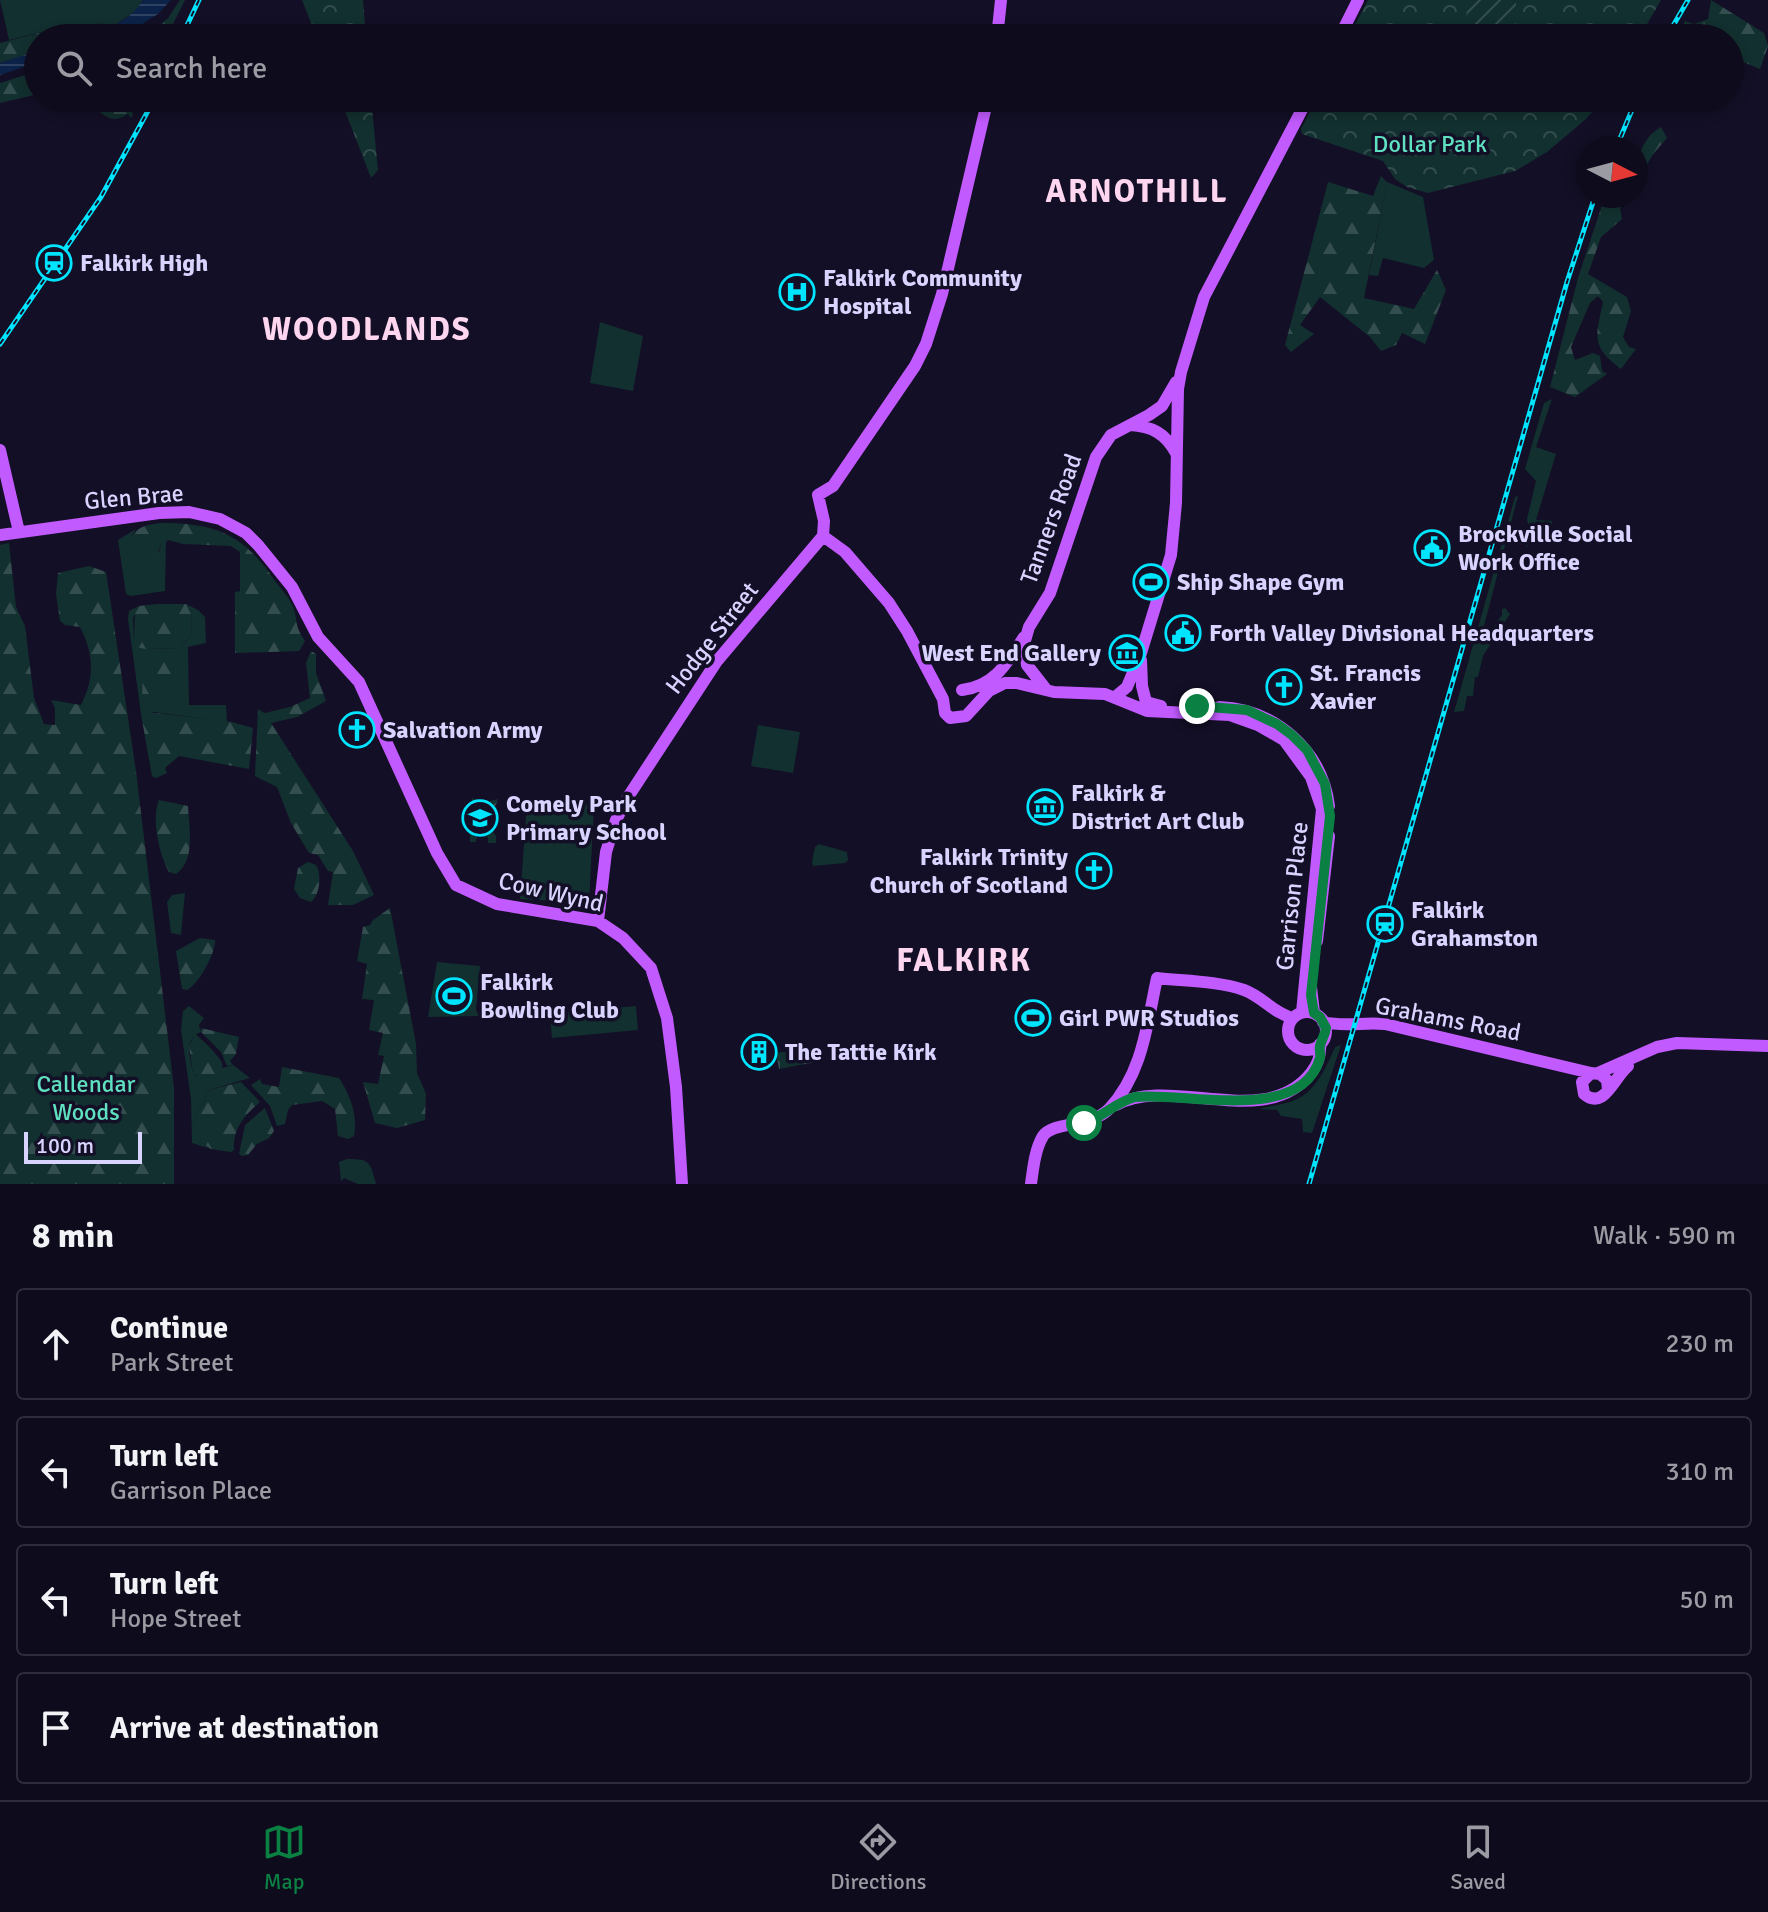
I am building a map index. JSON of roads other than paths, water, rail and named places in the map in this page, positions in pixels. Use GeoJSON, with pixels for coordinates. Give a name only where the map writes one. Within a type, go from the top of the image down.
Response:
{"type":"FeatureCollection","features":[{"type":"Feature","properties":{"kind":"main road"},"geometry":{"type":"LineString","coordinates":[[998,24],[1001,0]]}},
{"type":"Feature","properties":{"kind":"main road"},"geometry":{"type":"LineString","coordinates":[[1346,24],[1358,0]]}},
{"type":"Feature","properties":{"kind":"main road"},"geometry":{"type":"LineString","coordinates":[[971,708],[970,697],[935,685],[889,603],[827,538],[818,495],[833,486],[915,366],[934,323],[985,112]]}},
{"type":"Feature","properties":{"kind":"main road"},"geometry":{"type":"LineString","coordinates":[[1115,697],[1127,687],[1141,653],[1171,555],[1181,372],[1204,297],[1301,112]]}},
{"type":"Feature","properties":{"kind":"main road","name":"Tanners Road"},"geometry":{"type":"LineString","coordinates":[[952,693],[981,686],[997,676],[1050,593],[1096,457],[1111,435],[1162,406],[1181,372]]}},
{"type":"Feature","properties":{"kind":"main road"},"geometry":{"type":"LineString","coordinates":[[1128,425],[1156,431],[1168,439],[1176,453]]}},
{"type":"Feature","properties":{"kind":"main road"},"geometry":{"type":"LineString","coordinates":[[0,450],[19,532]]}},
{"type":"Feature","properties":{"kind":"main road","name":"Glen Brae"},"geometry":{"type":"LineString","coordinates":[[0,535],[159,513],[202,514],[220,519],[246,533],[292,587],[318,637],[359,682],[437,853]]}},
{"type":"Feature","properties":{"kind":"main road","name":"Hodge Street"},"geometry":{"type":"LineString","coordinates":[[598,921],[611,836],[616,820],[638,780],[717,661],[827,538]]}},
{"type":"Feature","properties":{"kind":"main road"},"geometry":{"type":"LineString","coordinates":[[1029,627],[1024,656],[1032,674],[1045,689]]}},
{"type":"Feature","properties":{"kind":"main road"},"geometry":{"type":"LineString","coordinates":[[1141,653],[1142,686],[1147,707]]}},
{"type":"Feature","properties":{"kind":"main road"},"geometry":{"type":"LineString","coordinates":[[952,693],[943,709],[950,718],[962,719],[989,691],[1005,683],[1060,693],[1096,692],[1147,707]]}},
{"type":"Feature","properties":{"kind":"main road","name":"Garrison Place"},"geometry":{"type":"LineString","coordinates":[[1147,707],[1253,717],[1292,735],[1307,750],[1325,784],[1330,827],[1308,1016]]}},
{"type":"Feature","properties":{"kind":"main road","name":"Cow Wynd"},"geometry":{"type":"LineString","coordinates":[[437,853],[456,885],[476,896],[524,910],[598,921],[645,960],[656,978],[669,1030],[682,1180]]}},
{"type":"Feature","properties":{"kind":"main road","name":"Grahams Road"},"geometry":{"type":"LineString","coordinates":[[1131,1080],[1141,1052],[1157,978],[1236,987],[1258,997],[1276,1012],[1346,1025],[1373,1023],[1432,1034],[1595,1073]]}},
{"type":"Feature","properties":{"kind":"main road"},"geometry":{"type":"LineString","coordinates":[[1031,1184],[1044,1135],[1052,1129],[1090,1121],[1125,1100],[1145,1096],[1253,1100],[1281,1096],[1300,1085],[1314,1070],[1320,1056],[1326,1028],[1308,1016],[1288,1027],[1288,1035],[1295,1046],[1311,1049],[1322,1042]]}},
{"type":"Feature","properties":{"kind":"main road","name":"Grahams Road"},"geometry":{"type":"LineString","coordinates":[[1322,1042],[1346,1025]]}},
{"type":"Feature","properties":{"kind":"main road"},"geometry":{"type":"LineString","coordinates":[[1644,1054],[1623,1071],[1604,1097],[1595,1100],[1588,1098],[1582,1090],[1582,1082],[1595,1073],[1657,1047],[1677,1043],[1768,1046]]}},
{"type":"Feature","properties":{"kind":"main road","name":"Grahams Road"},"geometry":{"type":"LineString","coordinates":[[1546,1063],[1582,1090]]}},
{"type":"Feature","properties":{"kind":"main road"},"geometry":{"type":"LineString","coordinates":[[1595,1073],[1607,1080],[1608,1090]]}},
{"type":"Feature","properties":{"kind":"main road"},"geometry":{"type":"LineString","coordinates":[[1109,1109],[1131,1080],[1145,1096]]}},
{"type":"Feature","properties":{"kind":"water"},"geometry":{"type":"Polygon","coordinates":[[[143,0],[171,0],[158,14],[142,24],[115,24],[143,0]]]}},
{"type":"Feature","properties":{"kind":"water"},"geometry":{"type":"Polygon","coordinates":[[[24,55],[24,67],[0,75],[0,63],[24,55]]]}},
{"type":"Feature","properties":{"kind":"railway"},"geometry":{"type":"LineString","coordinates":[[188,24],[199,0]]}},
{"type":"Feature","properties":{"kind":"railway"},"geometry":{"type":"LineString","coordinates":[[1674,24],[1688,0]]}},
{"type":"Feature","properties":{"kind":"railway"},"geometry":{"type":"LineString","coordinates":[[0,344],[101,197],[147,112]]}},
{"type":"Feature","properties":{"kind":"railway"},"geometry":{"type":"LineString","coordinates":[[1621,136],[1631,112]]}},
{"type":"Feature","properties":{"kind":"railway"},"geometry":{"type":"LineString","coordinates":[[1309,1184],[1567,282],[1591,208]]}},
{"type":"Feature","properties":{"kind":"place","name":"Falkirk High"},"geometry":{"type":"Point","coordinates":[54,263]}},
{"type":"Feature","properties":{"kind":"place","name":"Falkirk Community Hospital"},"geometry":{"type":"Point","coordinates":[797,292]}},
{"type":"Feature","properties":{"kind":"place","name":"Brockville Social Work Office"},"geometry":{"type":"Point","coordinates":[1432,548]}},
{"type":"Feature","properties":{"kind":"place","name":"Ship Shape Gym"},"geometry":{"type":"Point","coordinates":[1151,582]}},
{"type":"Feature","properties":{"kind":"place","name":"Forth Valley Divisional Headquarters"},"geometry":{"type":"Point","coordinates":[1183,633]}},
{"type":"Feature","properties":{"kind":"place","name":"West End Gallery"},"geometry":{"type":"Point","coordinates":[1127,653]}},
{"type":"Feature","properties":{"kind":"place","name":"St. Francis Xavier"},"geometry":{"type":"Point","coordinates":[1284,687]}},
{"type":"Feature","properties":{"kind":"place","name":"Salvation Army"},"geometry":{"type":"Point","coordinates":[357,730]}},
{"type":"Feature","properties":{"kind":"place","name":"Falkirk & District Art Club"},"geometry":{"type":"Point","coordinates":[1045,807]}},
{"type":"Feature","properties":{"kind":"place","name":"Comely Park Primary School"},"geometry":{"type":"Point","coordinates":[480,818]}},
{"type":"Feature","properties":{"kind":"place","name":"Falkirk Trinity Church of Scotland"},"geometry":{"type":"Point","coordinates":[1094,871]}},
{"type":"Feature","properties":{"kind":"place","name":"Falkirk Grahamston"},"geometry":{"type":"Point","coordinates":[1385,924]}},
{"type":"Feature","properties":{"kind":"place","name":"Falkirk Bowling Club"},"geometry":{"type":"Point","coordinates":[454,996]}},
{"type":"Feature","properties":{"kind":"place","name":"Girl PWR Studios"},"geometry":{"type":"Point","coordinates":[1033,1018]}},
{"type":"Feature","properties":{"kind":"place","name":"The Tattie Kirk"},"geometry":{"type":"Point","coordinates":[759,1052]}},
{"type":"Feature","properties":{"kind":"district","name":"ARNOTHILL"},"geometry":{"type":"Point","coordinates":[1137,191]}},
{"type":"Feature","properties":{"kind":"district","name":"WOODLANDS"},"geometry":{"type":"Point","coordinates":[367,329]}},
{"type":"Feature","properties":{"kind":"district","name":"FALKIRK"},"geometry":{"type":"Point","coordinates":[964,960]}},
{"type":"Feature","properties":{"kind":"park label","name":"Dollar Park"},"geometry":{"type":"Point","coordinates":[1430,144]}},
{"type":"Feature","properties":{"kind":"park label","name":"Callendar Woods"},"geometry":{"type":"Point","coordinates":[86,1098]}}]}
